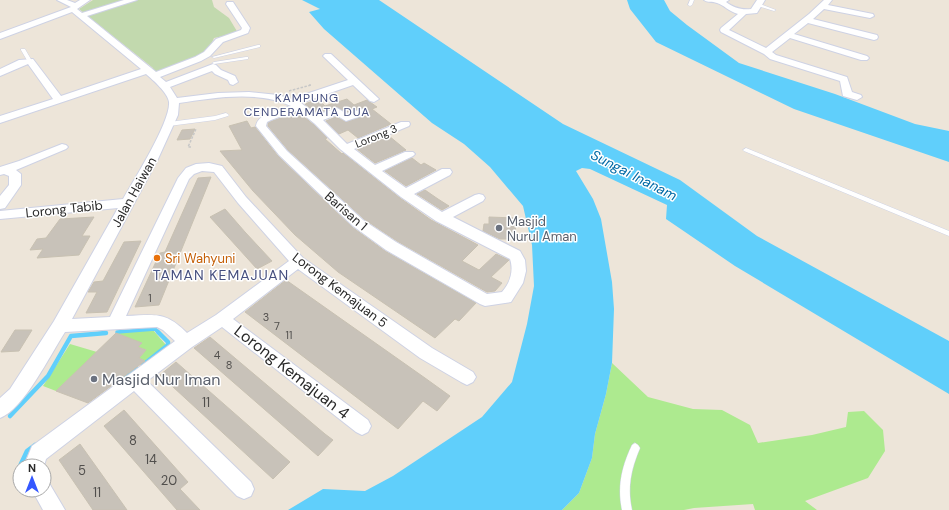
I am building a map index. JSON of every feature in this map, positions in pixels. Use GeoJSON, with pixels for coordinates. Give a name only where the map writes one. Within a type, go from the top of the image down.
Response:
{"type":"FeatureCollection","features":[{"type":"Feature","properties":{"kind":"street"},"geometry":{"type":"LineString","coordinates":[[61,0],[77,10],[151,73],[164,86],[174,101],[238,95],[270,97],[295,104],[315,119],[346,148],[374,170],[405,194],[441,218],[479,198]]}},
{"type":"Feature","properties":{"kind":"street"},"geometry":{"type":"LineString","coordinates":[[77,10],[86,0]]}},
{"type":"Feature","properties":{"kind":"street"},"geometry":{"type":"LineString","coordinates":[[0,36],[77,10],[133,0]]}},
{"type":"Feature","properties":{"kind":"street"},"geometry":{"type":"LineString","coordinates":[[708,0],[722,1],[724,6],[742,14]]}},
{"type":"Feature","properties":{"kind":"street"},"geometry":{"type":"LineString","coordinates":[[760,3],[754,11],[742,14],[724,30],[767,52],[773,57],[844,79],[847,94],[857,97]]}},
{"type":"Feature","properties":{"kind":"street"},"geometry":{"type":"LineString","coordinates":[[767,52],[826,3],[870,16]]}},
{"type":"Feature","properties":{"kind":"street"},"geometry":{"type":"LineString","coordinates":[[0,120],[58,99],[202,57],[211,51],[213,46],[221,39],[241,34],[245,31],[246,28],[240,17],[230,4]]}},
{"type":"Feature","properties":{"kind":"street"},"geometry":{"type":"LineString","coordinates":[[807,20],[874,37]]}},
{"type":"Feature","properties":{"kind":"street"},"geometry":{"type":"LineString","coordinates":[[788,35],[864,58]]}},
{"type":"Feature","properties":{"kind":"street"},"geometry":{"type":"LineString","coordinates":[[328,56],[374,99]]}},
{"type":"Feature","properties":{"kind":"street"},"geometry":{"type":"LineString","coordinates":[[202,57],[213,62],[218,72],[232,78],[233,82]]}},
{"type":"Feature","properties":{"kind":"street"},"geometry":{"type":"LineString","coordinates":[[0,74],[22,62],[30,61],[58,99]]}},
{"type":"Feature","properties":{"kind":"street"},"geometry":{"type":"LineString","coordinates":[[164,86],[213,62]]}},
{"type":"Feature","properties":{"kind":"street"},"geometry":{"type":"LineString","coordinates":[[295,104],[355,81]]}},
{"type":"Feature","properties":{"kind":"street","name":"Jalan Haiwan"},"geometry":{"type":"LineString","coordinates":[[0,410],[16,395],[60,326],[152,159],[173,115],[174,101]]}},
{"type":"Feature","properties":{"kind":"street","name":"Barisan 1"},"geometry":{"type":"LineString","coordinates":[[295,104],[262,121],[260,126],[283,153],[358,223],[391,246],[486,300],[506,298],[513,291],[516,282],[519,259],[515,255],[441,218]]}},
{"type":"Feature","properties":{"kind":"street"},"geometry":{"type":"LineString","coordinates":[[315,119],[337,111],[346,118],[363,112]]}},
{"type":"Feature","properties":{"kind":"street","name":"Lorong 3"},"geometry":{"type":"LineString","coordinates":[[346,148],[405,124]]}},
{"type":"Feature","properties":{"kind":"street"},"geometry":{"type":"LineString","coordinates":[[3,170],[62,147]]}},
{"type":"Feature","properties":{"kind":"street"},"geometry":{"type":"LineString","coordinates":[[374,170],[409,154]]}},
{"type":"Feature","properties":{"kind":"street","name":"Lorong Kemajuan 5"},"geometry":{"type":"LineString","coordinates":[[115,323],[184,178],[190,171],[204,167],[218,169],[242,200],[298,262],[426,353],[467,377]]}},
{"type":"Feature","properties":{"kind":"street"},"geometry":{"type":"LineString","coordinates":[[0,205],[15,185],[15,174],[3,170]]}},
{"type":"Feature","properties":{"kind":"street"},"geometry":{"type":"LineString","coordinates":[[405,194],[446,172]]}},
{"type":"Feature","properties":{"kind":"street","name":"Lorong Tabib"},"geometry":{"type":"LineString","coordinates":[[0,215],[128,202]]}},
{"type":"Feature","properties":{"kind":"street"},"geometry":{"type":"LineString","coordinates":[[39,458],[186,342],[222,319],[298,262]]}},
{"type":"Feature","properties":{"kind":"street","name":"Lorong Kemajuan 4"},"geometry":{"type":"LineString","coordinates":[[222,319],[362,426]]}},
{"type":"Feature","properties":{"kind":"street"},"geometry":{"type":"LineString","coordinates":[[60,326],[157,321],[169,325],[186,342]]}},
{"type":"Feature","properties":{"kind":"street"},"geometry":{"type":"LineString","coordinates":[[135,381],[244,489]]}},
{"type":"Feature","properties":{"kind":"street"},"geometry":{"type":"LineString","coordinates":[[47,498],[55,510]]}},
{"type":"Feature","properties":{"kind":"lane"},"geometry":{"type":"LineString","coordinates":[[690,5],[692,0]]}},
{"type":"Feature","properties":{"kind":"lane"},"geometry":{"type":"LineString","coordinates":[[760,3],[774,10]]}},
{"type":"Feature","properties":{"kind":"lane"},"geometry":{"type":"LineString","coordinates":[[213,62],[258,46]]}},
{"type":"Feature","properties":{"kind":"lane"},"geometry":{"type":"LineString","coordinates":[[23,50],[30,61]]}},
{"type":"Feature","properties":{"kind":"lane"},"geometry":{"type":"LineString","coordinates":[[213,62],[246,58]]}},
{"type":"Feature","properties":{"kind":"lane"},"geometry":{"type":"LineString","coordinates":[[169,124],[216,118],[226,115]]}},
{"type":"Feature","properties":{"kind":"lane"},"geometry":{"type":"LineString","coordinates":[[746,150],[949,234]]}},
{"type":"Feature","properties":{"kind":"lane"},"geometry":{"type":"LineString","coordinates":[[627,510],[624,500],[625,478],[628,462],[635,448]]}},
{"type":"Feature","properties":{"kind":"path"},"geometry":{"type":"LineString","coordinates":[[270,97],[316,83]]}},
{"type":"Feature","properties":{"kind":"path"},"geometry":{"type":"LineString","coordinates":[[191,147],[188,147],[200,120]]}},
{"type":"Feature","properties":{"kind":"green space"},"geometry":{"type":"Polygon","coordinates":[[[93,0],[212,0],[214,7],[229,18],[238,33],[214,38],[208,51],[154,75],[153,68],[79,9],[93,0]]]}},
{"type":"Feature","properties":{"kind":"green space"},"geometry":{"type":"Polygon","coordinates":[[[153,330],[166,345],[145,361],[139,358],[146,350],[138,347],[141,343],[116,333],[153,330]]]}},
{"type":"Feature","properties":{"kind":"green space"},"geometry":{"type":"Polygon","coordinates":[[[70,344],[97,352],[56,391],[43,386],[70,344]]]}},
{"type":"Feature","properties":{"kind":"green space"},"geometry":{"type":"Polygon","coordinates":[[[612,363],[648,397],[693,409],[722,410],[750,425],[758,443],[812,435],[846,427],[848,412],[864,411],[883,430],[885,451],[868,478],[805,501],[817,510],[755,510],[753,504],[684,510],[562,510],[579,493],[592,458],[595,434],[606,394],[612,363]]]}},
{"type":"Feature","properties":{"kind":"water","name":"Sungai Inanam"},"geometry":{"type":"Polygon","coordinates":[[[302,0],[379,0],[563,124],[680,180],[757,236],[949,341],[949,394],[735,266],[666,219],[667,205],[590,169],[582,168],[576,171],[593,199],[601,219],[612,282],[614,309],[612,363],[606,394],[595,434],[592,458],[579,493],[562,510],[288,510],[323,489],[365,491],[393,476],[482,417],[512,382],[527,324],[534,286],[532,245],[523,206],[490,167],[464,144],[432,123],[324,29],[309,12],[320,9],[302,0]]]}},
{"type":"Feature","properties":{"kind":"water"},"geometry":{"type":"Polygon","coordinates":[[[627,0],[664,0],[670,11],[739,63],[835,94],[915,124],[949,131],[949,162],[794,109],[656,42],[630,9],[627,0]]]}},
{"type":"Feature","properties":{"kind":"building"},"geometry":{"type":"Polygon","coordinates":[[[318,99],[325,106],[347,99],[354,105],[367,100],[377,107],[372,109],[391,124],[358,138],[348,130],[339,134],[326,121],[336,117],[346,122],[367,115],[369,113],[368,109],[363,108],[347,112],[336,107],[317,113],[305,104],[318,99]]]}},
{"type":"Feature","properties":{"kind":"building"},"geometry":{"type":"Polygon","coordinates":[[[298,112],[314,125],[327,138],[325,139],[342,154],[343,153],[400,198],[431,220],[478,245],[462,261],[479,270],[496,254],[509,260],[491,277],[502,283],[495,291],[487,292],[397,241],[364,219],[288,150],[268,126],[268,123],[272,121],[298,112]]]}},
{"type":"Feature","properties":{"kind":"building"},"geometry":{"type":"Polygon","coordinates":[[[247,121],[251,128],[255,127],[278,156],[352,227],[385,251],[476,303],[459,321],[455,319],[435,338],[338,272],[295,235],[253,191],[220,151],[242,150],[229,126],[247,121]]]}},
{"type":"Feature","properties":{"kind":"building"},"geometry":{"type":"Polygon","coordinates":[[[195,129],[190,139],[177,140],[182,130],[195,129]]]}},
{"type":"Feature","properties":{"kind":"building"},"geometry":{"type":"Polygon","coordinates":[[[389,136],[406,150],[375,163],[357,149],[389,136]]]}},
{"type":"Feature","properties":{"kind":"building"},"geometry":{"type":"Polygon","coordinates":[[[412,158],[421,165],[424,163],[436,170],[406,186],[385,171],[412,158]]]}},
{"type":"Feature","properties":{"kind":"building"},"geometry":{"type":"Polygon","coordinates":[[[211,177],[159,305],[135,307],[160,253],[165,252],[198,178],[211,177]]]}},
{"type":"Feature","properties":{"kind":"building"},"geometry":{"type":"Polygon","coordinates":[[[425,190],[449,206],[442,210],[417,194],[425,190]]]}},
{"type":"Feature","properties":{"kind":"building"},"geometry":{"type":"Polygon","coordinates":[[[225,209],[272,261],[257,269],[210,217],[225,209]]]}},
{"type":"Feature","properties":{"kind":"building"},"geometry":{"type":"Polygon","coordinates":[[[94,217],[82,236],[90,236],[79,255],[37,258],[43,249],[30,250],[37,239],[46,238],[60,219],[94,217]]]}},
{"type":"Feature","properties":{"kind":"building","name":"Masjid Nurul Aman"},"geometry":{"type":"Polygon","coordinates":[[[489,217],[515,218],[516,239],[500,239],[483,231],[484,224],[489,224],[489,217]]]}},
{"type":"Feature","properties":{"kind":"building"},"geometry":{"type":"Polygon","coordinates":[[[141,241],[107,312],[86,313],[97,292],[88,292],[94,282],[103,281],[124,242],[141,241]]]}},
{"type":"Feature","properties":{"kind":"building"},"geometry":{"type":"Polygon","coordinates":[[[286,280],[450,396],[437,411],[423,401],[398,429],[245,312],[286,280]]]}},
{"type":"Feature","properties":{"kind":"building"},"geometry":{"type":"Polygon","coordinates":[[[15,330],[32,330],[19,351],[1,352],[15,330]]]}},
{"type":"Feature","properties":{"kind":"building","name":"Masjid Nur Iman"},"geometry":{"type":"Polygon","coordinates":[[[116,333],[142,343],[138,347],[146,350],[139,358],[145,361],[88,403],[56,391],[116,333]]]}},
{"type":"Feature","properties":{"kind":"building"},"geometry":{"type":"Polygon","coordinates":[[[210,337],[333,440],[318,456],[194,348],[210,337]]]}},
{"type":"Feature","properties":{"kind":"building"},"geometry":{"type":"Polygon","coordinates":[[[176,362],[290,462],[273,479],[160,375],[176,362]]]}},
{"type":"Feature","properties":{"kind":"building"},"geometry":{"type":"Polygon","coordinates":[[[124,410],[188,482],[180,489],[200,510],[177,510],[104,426],[124,410]]]}},
{"type":"Feature","properties":{"kind":"building"},"geometry":{"type":"Polygon","coordinates":[[[80,444],[127,510],[93,510],[59,460],[80,444]]]}},
{"type":"Feature","properties":{"kind":"waterway"},"geometry":{"type":"LineString","coordinates":[[117,332],[155,329],[168,342],[168,345],[143,365]]}},
{"type":"Feature","properties":{"kind":"waterway"},"geometry":{"type":"LineString","coordinates":[[10,416],[48,376],[71,336],[106,333]]}},
{"type":"Feature","properties":{"kind":"waterway"},"geometry":{"type":"LineString","coordinates":[[119,382],[137,369]]}},
{"type":"Feature","properties":{"kind":"waterway"},"geometry":{"type":"LineString","coordinates":[[24,458],[27,451],[35,445]]}},
{"type":"Feature","properties":{"kind":"place","name":"Masjid Nurul Aman"},"geometry":{"type":"Point","coordinates":[499,228]}},
{"type":"Feature","properties":{"kind":"place","name":"Sri Wahyuni"},"geometry":{"type":"Point","coordinates":[157,258]}},
{"type":"Feature","properties":{"kind":"place","name":"Masjid Nur Iman"},"geometry":{"type":"Point","coordinates":[94,379]}},
{"type":"Feature","properties":{"kind":"district","name":"KAMPUNG CENDERAMATA DUA"},"geometry":{"type":"Point","coordinates":[307,105]}},
{"type":"Feature","properties":{"kind":"district","name":"TAMAN KEMAJUAN"},"geometry":{"type":"Point","coordinates":[221,275]}}]}
